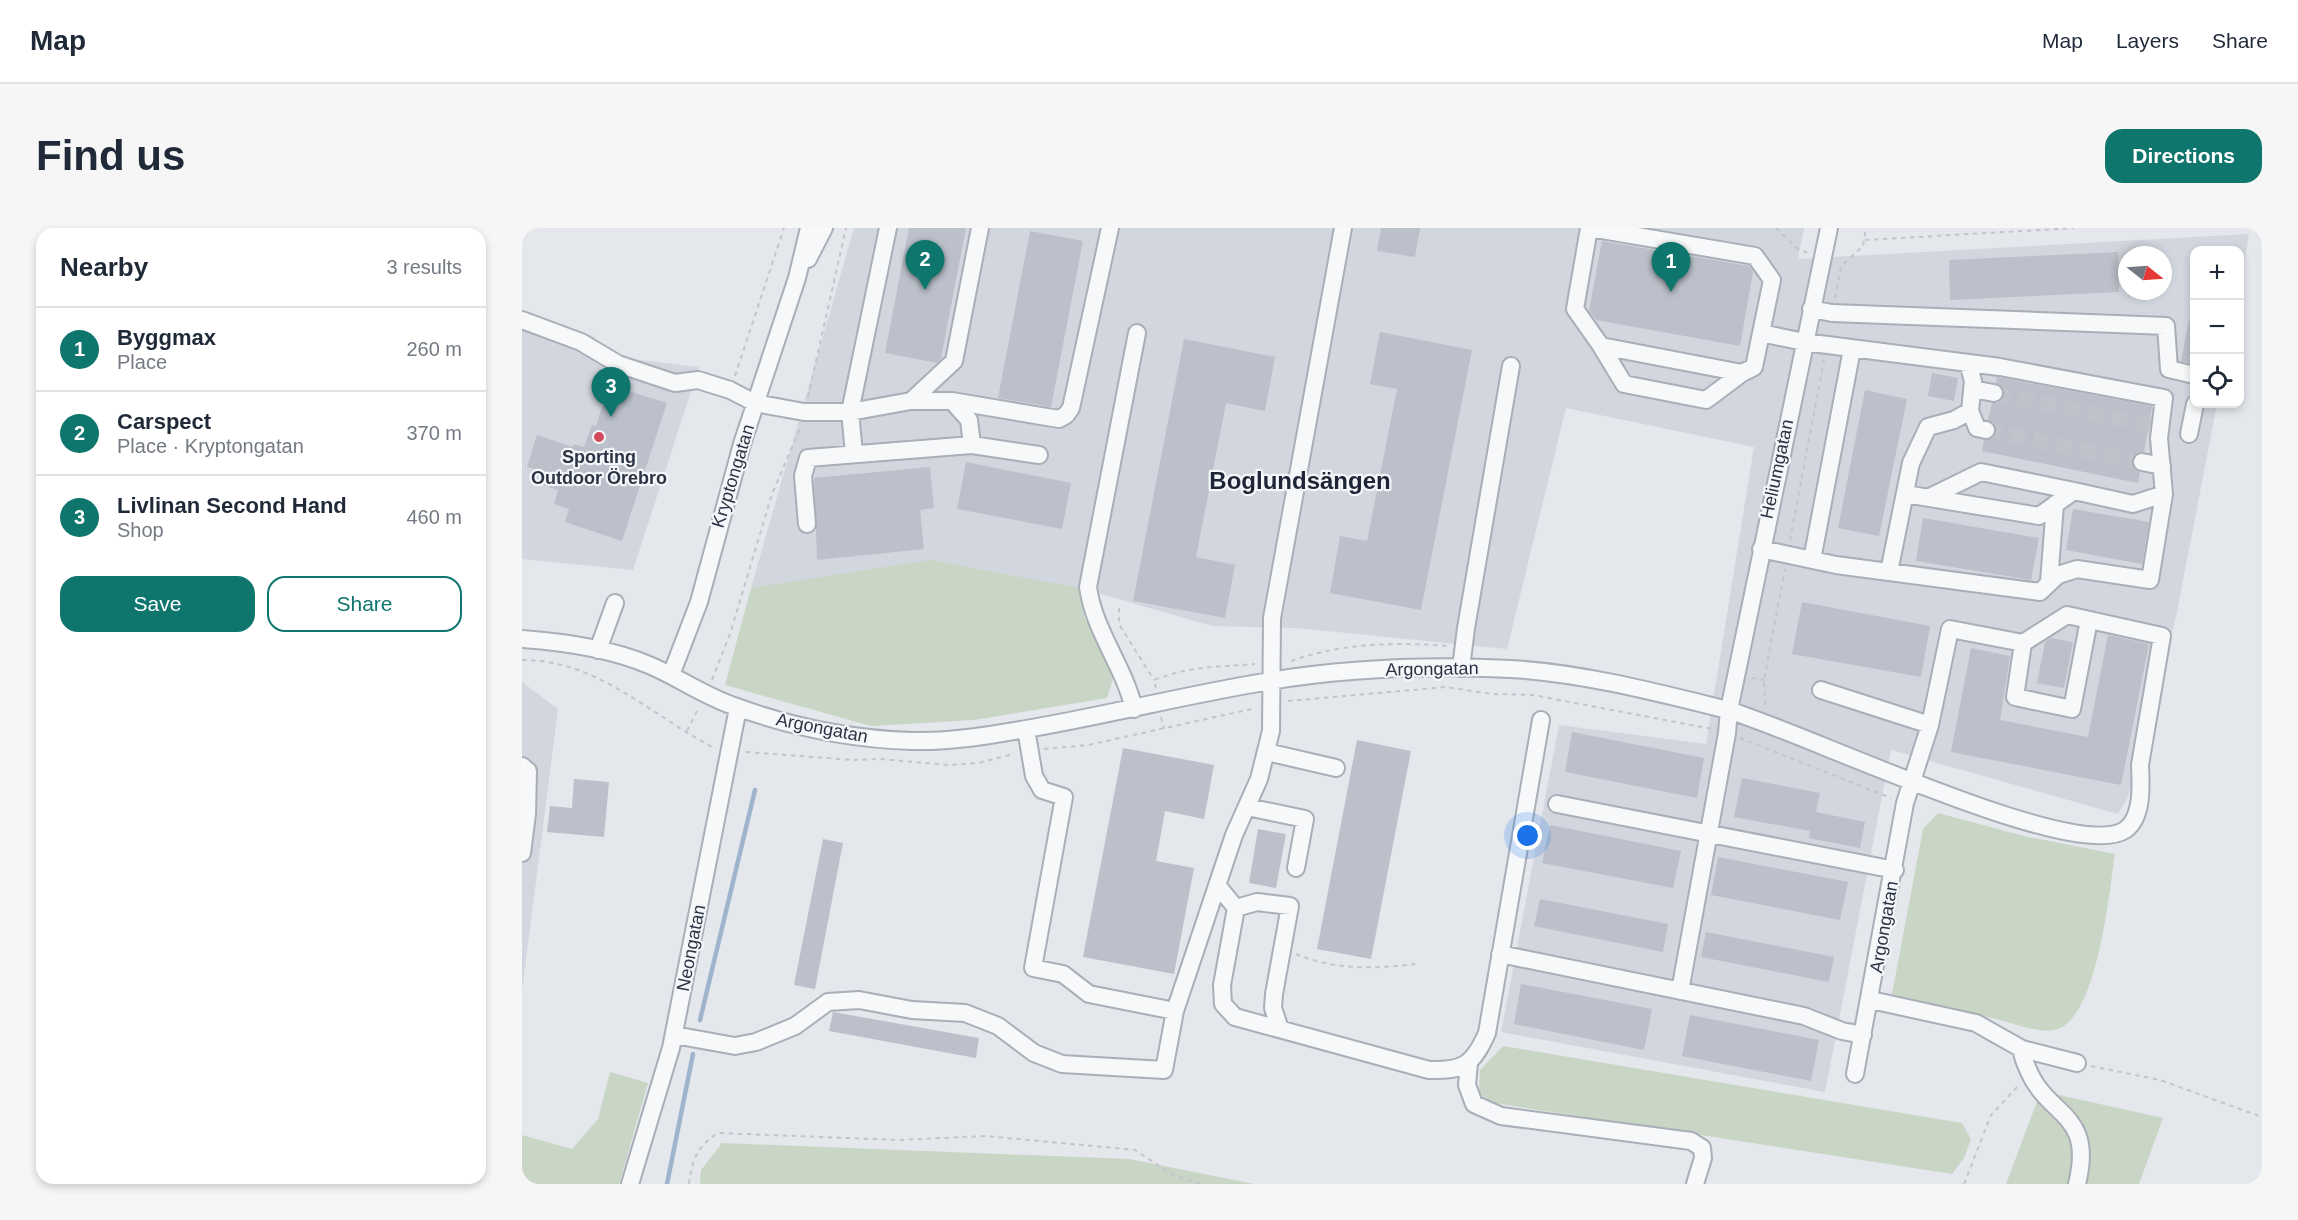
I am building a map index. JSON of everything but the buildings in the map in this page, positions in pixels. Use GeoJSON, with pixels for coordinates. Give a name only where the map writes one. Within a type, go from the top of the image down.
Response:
{"type":"FeatureCollection","features":[{"type":"Feature","properties":{"kind":"street","name":"Kryptongatan"},"geometry":{"type":"LineString","coordinates":[[671,675],[699,602],[755,403],[797,278],[809,228]]}},
{"type":"Feature","properties":{"kind":"street","name":"Kryptongatan"},"geometry":{"type":"LineString","coordinates":[[797,278],[824,228]]}},
{"type":"Feature","properties":{"kind":"street"},"geometry":{"type":"LineString","coordinates":[[854,453],[850,412],[888,228]]}},
{"type":"Feature","properties":{"kind":"street"},"geometry":{"type":"LineString","coordinates":[[910,401],[954,361],[980,228]]}},
{"type":"Feature","properties":{"kind":"street"},"geometry":{"type":"LineString","coordinates":[[522,320],[581,342],[618,364],[675,383],[699,380],[730,390],[755,403],[804,412],[850,412],[910,401],[952,401],[1051,419],[1066,415],[1071,408],[1110,228]]}},
{"type":"Feature","properties":{"kind":"street"},"geometry":{"type":"LineString","coordinates":[[674,1035],[735,1046],[756,1042],[795,1026],[828,1002],[858,1000],[923,1011],[965,1013],[998,1026],[1034,1053],[1062,1064],[1164,1070],[1175,1011],[1217,885],[1267,752],[1271,731],[1272,618],[1343,228]]}},
{"type":"Feature","properties":{"kind":"street"},"geometry":{"type":"LineString","coordinates":[[1589,228],[1755,256],[1772,280],[1754,367],[1742,373],[1706,400],[1624,384],[1575,309],[1589,228]]}},
{"type":"Feature","properties":{"kind":"street","name":"Heliumgatan"},"geometry":{"type":"LineString","coordinates":[[1729,710],[1828,228]]}},
{"type":"Feature","properties":{"kind":"street"},"geometry":{"type":"LineString","coordinates":[[1811,309],[1833,313],[2166,326],[2169,369],[2190,374]]}},
{"type":"Feature","properties":{"kind":"street"},"geometry":{"type":"LineString","coordinates":[[1134,709],[1130,689],[1092,613],[1088,587],[1137,333]]}},
{"type":"Feature","properties":{"kind":"street"},"geometry":{"type":"LineString","coordinates":[[1761,333],[1852,349],[1968,363],[2164,398],[2155,426],[2164,494],[2150,580],[2077,569],[2058,574],[2040,592],[1889,572],[1812,560],[1761,549]]}},
{"type":"Feature","properties":{"kind":"street"},"geometry":{"type":"LineString","coordinates":[[1601,346],[1742,373]]}},
{"type":"Feature","properties":{"kind":"street"},"geometry":{"type":"LineString","coordinates":[[1812,560],[1852,349]]}},
{"type":"Feature","properties":{"kind":"street"},"geometry":{"type":"LineString","coordinates":[[1968,363],[1973,381],[1970,411],[1977,428],[1986,430]]}},
{"type":"Feature","properties":{"kind":"street"},"geometry":{"type":"LineString","coordinates":[[1461,668],[1511,366]]}},
{"type":"Feature","properties":{"kind":"street"},"geometry":{"type":"LineString","coordinates":[[1972,389],[1994,393]]}},
{"type":"Feature","properties":{"kind":"street"},"geometry":{"type":"LineString","coordinates":[[952,401],[969,420],[972,445]]}},
{"type":"Feature","properties":{"kind":"street"},"geometry":{"type":"LineString","coordinates":[[2189,434],[2194,408]]}},
{"type":"Feature","properties":{"kind":"street"},"geometry":{"type":"LineString","coordinates":[[1889,572],[1911,464],[1928,428],[1954,420],[1970,411]]}},
{"type":"Feature","properties":{"kind":"street"},"geometry":{"type":"LineString","coordinates":[[807,524],[803,476],[808,458],[972,445],[1039,455]]}},
{"type":"Feature","properties":{"kind":"street"},"geometry":{"type":"LineString","coordinates":[[2142,462],[2162,466]]}},
{"type":"Feature","properties":{"kind":"street"},"geometry":{"type":"LineString","coordinates":[[1930,497],[1981,472],[2133,504],[2164,494]]}},
{"type":"Feature","properties":{"kind":"street"},"geometry":{"type":"LineString","coordinates":[[1905,494],[2038,516],[2074,491]]}},
{"type":"Feature","properties":{"kind":"street"},"geometry":{"type":"LineString","coordinates":[[2049,582],[2055,504]]}},
{"type":"Feature","properties":{"kind":"street"},"geometry":{"type":"LineString","coordinates":[[598,650],[615,603]]}},
{"type":"Feature","properties":{"kind":"street"},"geometry":{"type":"LineString","coordinates":[[1911,781],[1930,725],[1950,629],[2023,643],[2067,615],[2089,620],[2072,709],[2015,697],[2023,643]]}},
{"type":"Feature","properties":{"kind":"street","name":"Argongatan"},"geometry":{"type":"LineString","coordinates":[[522,639],[598,650],[644,663],[671,675],[701,693],[788,724],[881,739],[952,740],[1026,729],[1272,681],[1351,671],[1514,669],[1572,676],[1729,710],[2000,814],[2099,836],[2115,834],[2131,824],[2141,786],[2140,765],[2162,636],[2089,620]]}},
{"type":"Feature","properties":{"kind":"street"},"geometry":{"type":"LineString","coordinates":[[1821,690],[1930,725]]}},
{"type":"Feature","properties":{"kind":"street","name":"Neongatan"},"geometry":{"type":"LineString","coordinates":[[630,1184],[661,1090],[674,1035],[738,708]]}},
{"type":"Feature","properties":{"kind":"street"},"geometry":{"type":"LineString","coordinates":[[1680,991],[1727,733],[1729,710]]}},
{"type":"Feature","properties":{"kind":"street"},"geometry":{"type":"LineString","coordinates":[[1217,885],[1236,908],[1222,985],[1223,1004],[1235,1017],[1429,1070],[1452,1071],[1468,1063],[1479,1051],[1486,1034],[1540,720]]}},
{"type":"Feature","properties":{"kind":"street"},"geometry":{"type":"LineString","coordinates":[[1026,729],[1034,776],[1042,790],[1064,796],[1033,968],[1063,974],[1089,994],[1175,1011]]}},
{"type":"Feature","properties":{"kind":"street"},"geometry":{"type":"LineString","coordinates":[[1267,752],[1336,768]]}},
{"type":"Feature","properties":{"kind":"street"},"geometry":{"type":"LineString","coordinates":[[522,766],[528,771],[527,814],[522,853]]}},
{"type":"Feature","properties":{"kind":"street","name":"Argongatan"},"geometry":{"type":"LineString","coordinates":[[1856,1074],[1905,803],[1911,781]]}},
{"type":"Feature","properties":{"kind":"street"},"geometry":{"type":"LineString","coordinates":[[1557,804],[1894,870]]}},
{"type":"Feature","properties":{"kind":"street"},"geometry":{"type":"LineString","coordinates":[[1246,807],[1305,819],[1296,868]]}},
{"type":"Feature","properties":{"kind":"street"},"geometry":{"type":"LineString","coordinates":[[1236,908],[1257,902],[1290,906],[1273,1008],[1280,1029]]}},
{"type":"Feature","properties":{"kind":"street"},"geometry":{"type":"LineString","coordinates":[[1500,954],[1803,1016],[1842,1031],[1863,1035]]}},
{"type":"Feature","properties":{"kind":"street"},"geometry":{"type":"LineString","coordinates":[[1871,1000],[1976,1023],[2022,1049],[2077,1063]]}},
{"type":"Feature","properties":{"kind":"street"},"geometry":{"type":"LineString","coordinates":[[2022,1049],[2022,1058],[2038,1090],[2068,1116],[2077,1132],[2082,1151],[2077,1184]]}},
{"type":"Feature","properties":{"kind":"street"},"geometry":{"type":"LineString","coordinates":[[1468,1063],[1467,1085],[1474,1104],[1501,1116],[1691,1141],[1702,1148],[1703,1158],[1695,1184]]}},
{"type":"Feature","properties":{"kind":"path"},"geometry":{"type":"LineString","coordinates":[[730,390],[784,228]]}},
{"type":"Feature","properties":{"kind":"path"},"geometry":{"type":"LineString","coordinates":[[807,401],[846,228]]}},
{"type":"Feature","properties":{"kind":"path"},"geometry":{"type":"LineString","coordinates":[[1776,228],[1798,249],[1843,264]]}},
{"type":"Feature","properties":{"kind":"path"},"geometry":{"type":"LineString","coordinates":[[1833,313],[1843,264],[1863,246],[1866,228]]}},
{"type":"Feature","properties":{"kind":"path"},"geometry":{"type":"LineString","coordinates":[[1865,240],[2074,228]]}},
{"type":"Feature","properties":{"kind":"path"},"geometry":{"type":"LineString","coordinates":[[1762,722],[1766,699],[1764,680],[1827,345]]}},
{"type":"Feature","properties":{"kind":"path"},"geometry":{"type":"LineString","coordinates":[[711,684],[730,634],[772,494],[801,425]]}},
{"type":"Feature","properties":{"kind":"path"},"geometry":{"type":"LineString","coordinates":[[1119,608],[1119,624],[1154,680]]}},
{"type":"Feature","properties":{"kind":"path"},"geometry":{"type":"LineString","coordinates":[[522,660],[543,660],[578,668],[649,707],[712,748],[949,765],[978,763],[1016,753]]}},
{"type":"Feature","properties":{"kind":"path"},"geometry":{"type":"LineString","coordinates":[[1288,701],[1453,688],[1492,694],[1533,695],[1682,722],[1727,733],[1905,803]]}},
{"type":"Feature","properties":{"kind":"path"},"geometry":{"type":"LineString","coordinates":[[1043,749],[1089,745],[1251,709]]}},
{"type":"Feature","properties":{"kind":"path"},"geometry":{"type":"LineString","coordinates":[[687,731],[698,710]]}},
{"type":"Feature","properties":{"kind":"path"},"geometry":{"type":"LineString","coordinates":[[1282,948],[1309,960],[1348,967],[1389,967],[1414,964]]}},
{"type":"Feature","properties":{"kind":"path"},"geometry":{"type":"LineString","coordinates":[[2077,1063],[2160,1080],[2262,1117]]}},
{"type":"Feature","properties":{"kind":"path"},"geometry":{"type":"LineString","coordinates":[[1964,1184],[1991,1115],[2011,1092],[2030,1077]]}},
{"type":"Feature","properties":{"kind":"path"},"geometry":{"type":"LineString","coordinates":[[689,1184],[691,1165],[702,1143],[718,1133],[899,1140],[986,1137],[1134,1150],[1173,1175],[1200,1184]]}},
{"type":"Feature","properties":{"kind":"shaded area"},"geometry":{"type":"Polygon","coordinates":[[[854,228],[1804,228],[1798,259],[2249,234],[2244,262],[2244,246],[2190,246],[2190,408],[2216,408],[2176,617],[2128,797],[2118,814],[1891,750],[1825,1092],[1501,1032],[1559,725],[1706,744],[1754,447],[1566,408],[1507,649],[1297,628],[1212,626],[1080,588],[751,588],[854,228]]]}},
{"type":"Feature","properties":{"kind":"shaded area"},"geometry":{"type":"Polygon","coordinates":[[[522,319],[593,336],[607,356],[699,367],[633,570],[522,559],[522,319]]]}},
{"type":"Feature","properties":{"kind":"shaded area"},"geometry":{"type":"Polygon","coordinates":[[[522,682],[558,709],[522,991],[522,682]]]}},
{"type":"Feature","properties":{"kind":"green space"},"geometry":{"type":"Polygon","coordinates":[[[930,560],[1080,588],[1084,616],[1114,676],[1107,698],[974,720],[871,726],[725,685],[751,588],[930,560]]]}},
{"type":"Feature","properties":{"kind":"green space"},"geometry":{"type":"Polygon","coordinates":[[[1938,813],[2024,836],[2115,854],[2099,953],[2081,1004],[2069,1022],[2054,1030],[2034,1029],[1892,994],[1923,829],[1938,813]]]}},
{"type":"Feature","properties":{"kind":"green space"},"geometry":{"type":"Polygon","coordinates":[[[1503,1046],[1962,1123],[1971,1139],[1964,1158],[1952,1174],[1494,1103],[1479,1094],[1480,1070],[1503,1046]]]}},
{"type":"Feature","properties":{"kind":"green space"},"geometry":{"type":"Polygon","coordinates":[[[610,1072],[648,1083],[619,1184],[522,1184],[522,1135],[572,1149],[598,1119],[610,1072]]]}},
{"type":"Feature","properties":{"kind":"green space"},"geometry":{"type":"Polygon","coordinates":[[[2041,1091],[2163,1118],[2139,1184],[2006,1184],[2041,1091]]]}},
{"type":"Feature","properties":{"kind":"green space"},"geometry":{"type":"Polygon","coordinates":[[[722,1143],[1129,1159],[1254,1184],[700,1184],[701,1170],[722,1143]]]}},
{"type":"Feature","properties":{"kind":"waterway"},"geometry":{"type":"LineString","coordinates":[[700,1020],[755,790]]}},
{"type":"Feature","properties":{"kind":"waterway"},"geometry":{"type":"LineString","coordinates":[[667,1184],[693,1054]]}},
{"type":"Feature","properties":{"kind":"tunnel"},"geometry":{"type":"LineString","coordinates":[[1994,393],[2150,425]]}},
{"type":"Feature","properties":{"kind":"tunnel"},"geometry":{"type":"LineString","coordinates":[[1986,430],[2142,462]]}},
{"type":"Feature","properties":{"kind":"place","name":"Carspect"},"geometry":{"type":"Point","coordinates":[925,290]}},
{"type":"Feature","properties":{"kind":"place","name":"Byggmax"},"geometry":{"type":"Point","coordinates":[1671,292]}},
{"type":"Feature","properties":{"kind":"place","name":"Livlinan Second Hand"},"geometry":{"type":"Point","coordinates":[611,417]}},
{"type":"Feature","properties":{"kind":"place","name":"Sporting Outdoor Örebro"},"geometry":{"type":"Point","coordinates":[599,437]}},
{"type":"Feature","properties":{"kind":"district","name":"Boglundsängen"},"geometry":{"type":"Point","coordinates":[1300,480]}}]}
